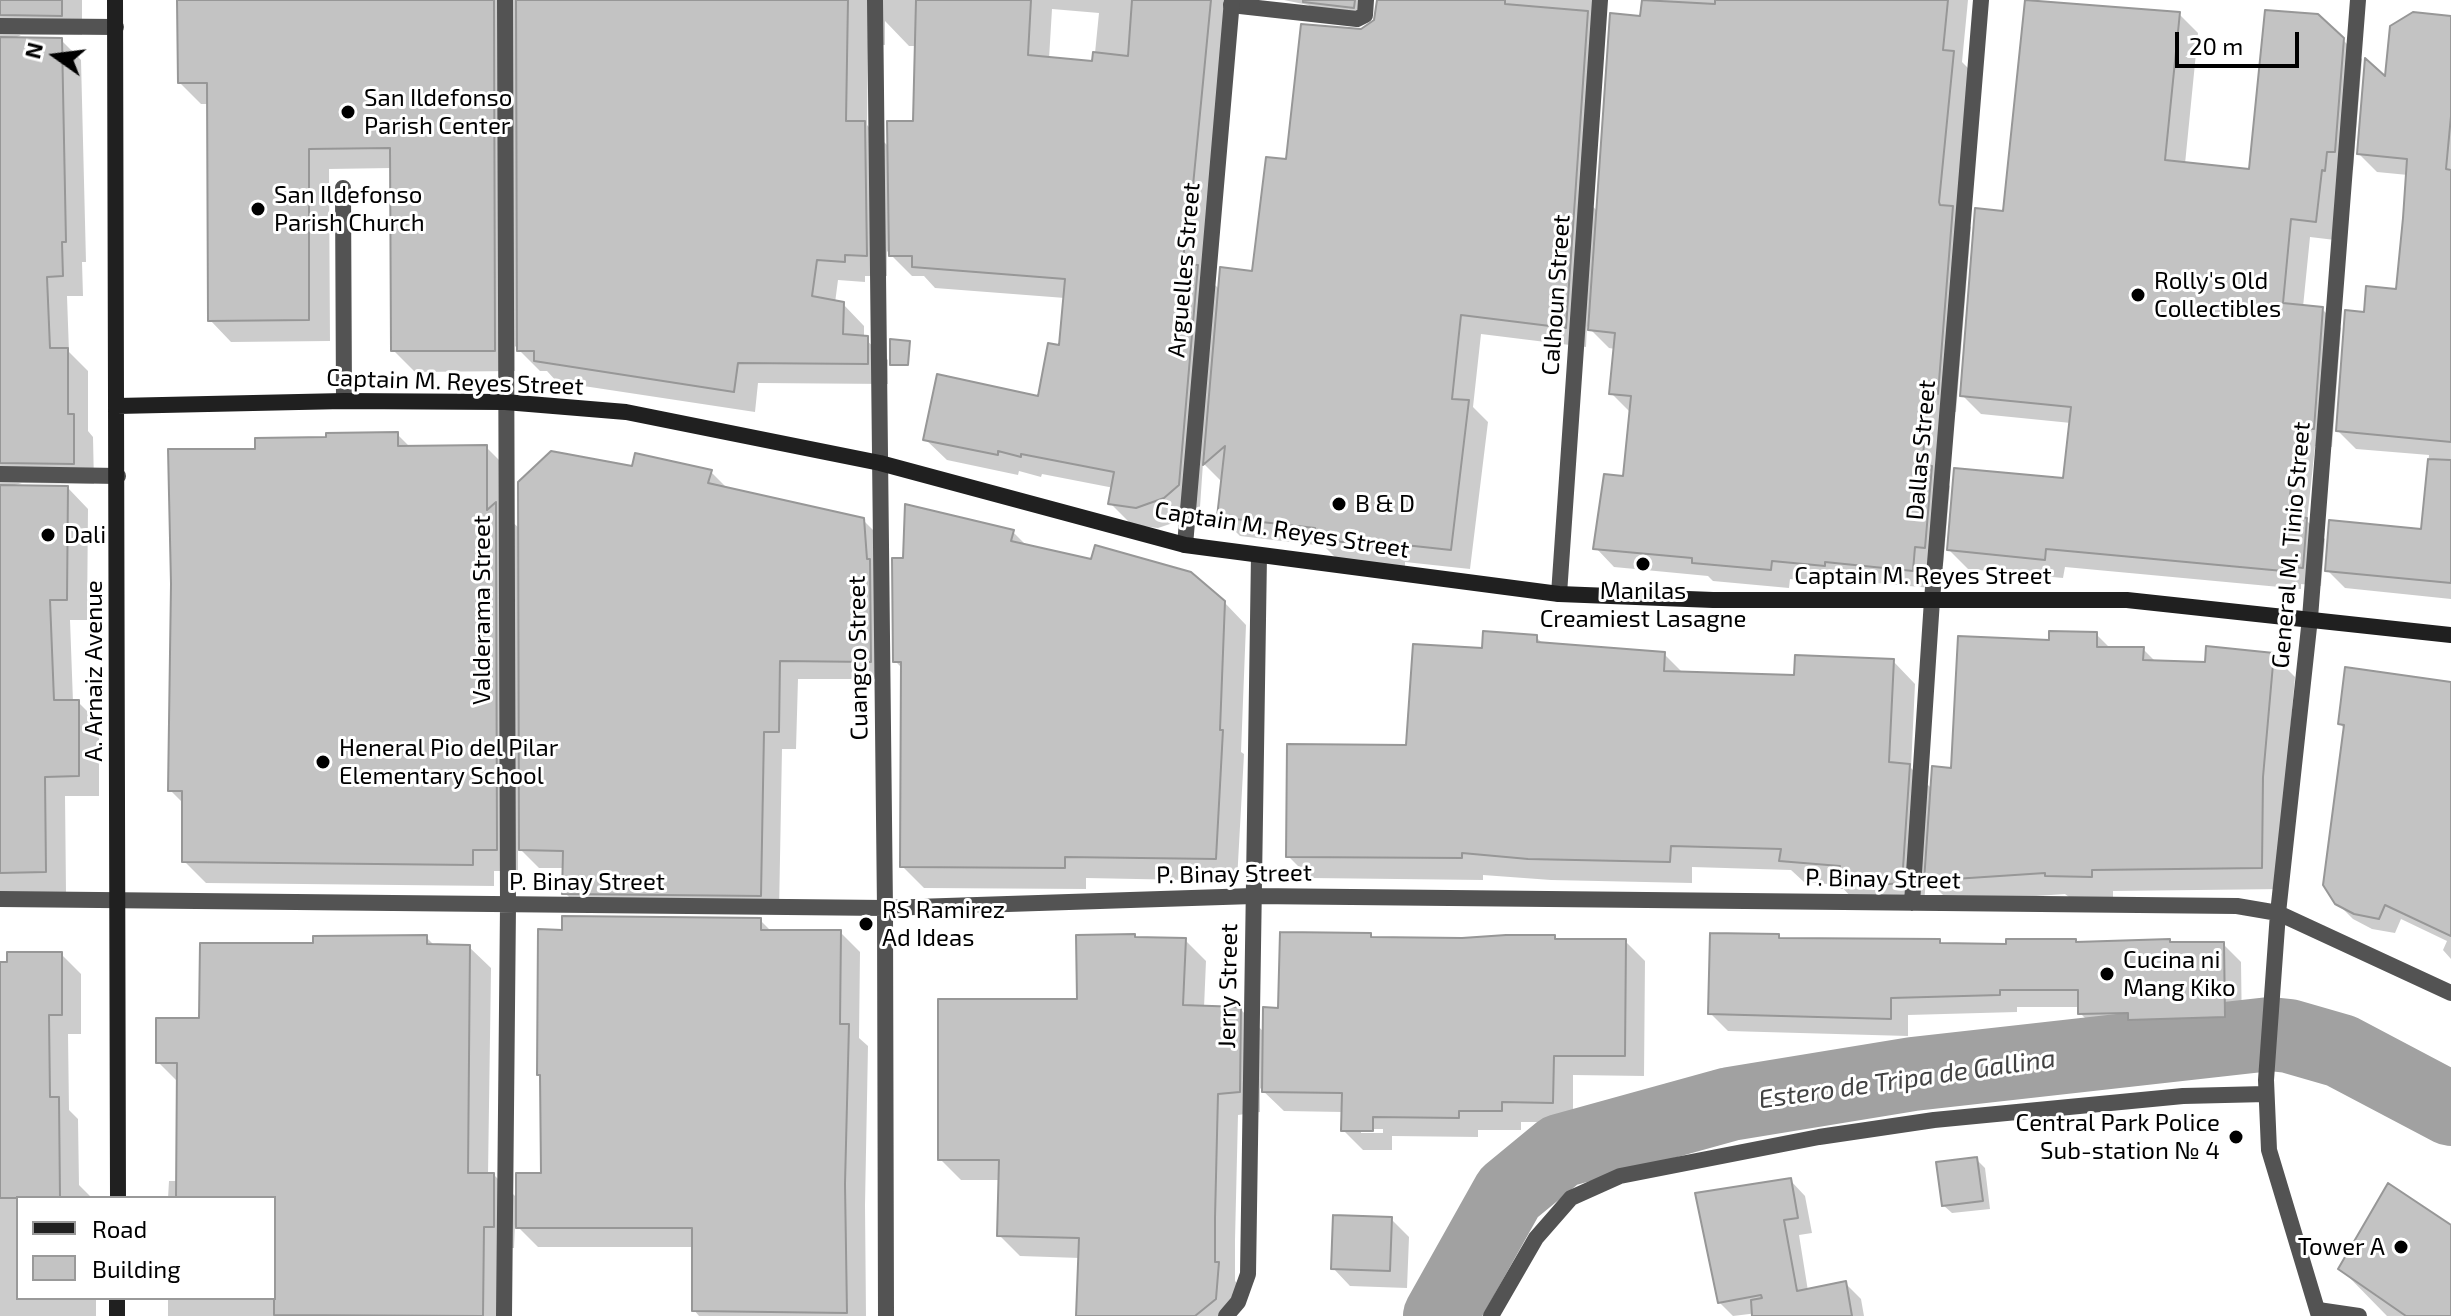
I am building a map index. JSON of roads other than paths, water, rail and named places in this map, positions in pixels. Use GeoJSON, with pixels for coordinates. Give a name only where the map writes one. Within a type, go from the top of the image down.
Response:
{"type":"FeatureCollection","features":[{"type":"Feature","properties":{"kind":"street","name":"A. Arnaiz Avenue"},"geometry":{"type":"LineString","coordinates":[[115,0],[118,1196]]}},
{"type":"Feature","properties":{"kind":"street","name":"Valderama Street"},"geometry":{"type":"LineString","coordinates":[[504,1316],[508,905],[505,0]]}},
{"type":"Feature","properties":{"kind":"street","name":"Cuangco Street"},"geometry":{"type":"LineString","coordinates":[[875,0],[885,908],[886,1316]]}},
{"type":"Feature","properties":{"kind":"street"},"geometry":{"type":"LineString","coordinates":[[1232,3],[1357,19],[1365,15],[1366,0]]}},
{"type":"Feature","properties":{"kind":"street","name":"Calhoun Street"},"geometry":{"type":"LineString","coordinates":[[1559,594],[1600,0]]}},
{"type":"Feature","properties":{"kind":"street","name":"Dallas Street"},"geometry":{"type":"LineString","coordinates":[[1912,903],[1932,600],[1981,0]]}},
{"type":"Feature","properties":{"kind":"street","name":"General M. Tinio Street"},"geometry":{"type":"LineString","coordinates":[[2318,1313],[2269,1150],[2266,1087],[2278,913],[2310,618],[2358,0]]}},
{"type":"Feature","properties":{"kind":"street","name":"Arguelles Street"},"geometry":{"type":"LineString","coordinates":[[1185,545],[1232,3]]}},
{"type":"Feature","properties":{"kind":"street"},"geometry":{"type":"LineString","coordinates":[[0,26],[116,27]]}},
{"type":"Feature","properties":{"kind":"street"},"geometry":{"type":"LineString","coordinates":[[343,188],[344,401]]}},
{"type":"Feature","properties":{"kind":"street","name":"Captain M. Reyes Street"},"geometry":{"type":"LineString","coordinates":[[117,406],[344,401],[505,402],[626,412],[880,463],[1185,545],[1559,594],[1713,600],[2127,600],[2451,635]]}},
{"type":"Feature","properties":{"kind":"street"},"geometry":{"type":"LineString","coordinates":[[0,474],[118,476]]}},
{"type":"Feature","properties":{"kind":"street","name":"Jerry Street"},"geometry":{"type":"LineString","coordinates":[[1226,1316],[1238,1302],[1248,1274],[1259,555]]}},
{"type":"Feature","properties":{"kind":"street","name":"P. Binay Street"},"geometry":{"type":"LineString","coordinates":[[0,899],[885,908],[1253,896],[2237,906],[2278,913],[2451,993]]}},
{"type":"Feature","properties":{"kind":"street"},"geometry":{"type":"LineString","coordinates":[[1491,1316],[1536,1238],[1571,1198],[1620,1176],[1819,1137],[1934,1120],[2266,1087]]}},
{"type":"Feature","properties":{"kind":"street"},"geometry":{"type":"LineString","coordinates":[[2318,1313],[2359,1316]]}},
{"type":"Feature","properties":{"kind":"waterway","name":"Estero de Tripa de Gallina"},"geometry":{"type":"LineString","coordinates":[[1440,1316],[1509,1193],[1560,1151],[1730,1104],[1913,1074],[2270,1034],[2289,1036],[2341,1051],[2451,1109]]}},
{"type":"Feature","properties":{"kind":"place","name":"San Ildefonso Parish Center"},"geometry":{"type":"Point","coordinates":[348,112]}},
{"type":"Feature","properties":{"kind":"place","name":"San Ildefonso Parish Church"},"geometry":{"type":"Point","coordinates":[258,209]}},
{"type":"Feature","properties":{"kind":"place","name":"Rolly's Old Collectibles"},"geometry":{"type":"Point","coordinates":[2138,295]}},
{"type":"Feature","properties":{"kind":"place","name":"B & D"},"geometry":{"type":"Point","coordinates":[1339,504]}},
{"type":"Feature","properties":{"kind":"place","name":"Dali"},"geometry":{"type":"Point","coordinates":[48,535]}},
{"type":"Feature","properties":{"kind":"place","name":"Manilas Creamiest Lasagne"},"geometry":{"type":"Point","coordinates":[1643,564]}},
{"type":"Feature","properties":{"kind":"place","name":"Heneral Pio del Pilar Elementary School"},"geometry":{"type":"Point","coordinates":[323,762]}},
{"type":"Feature","properties":{"kind":"place","name":"RS Ramirez Ad Ideas"},"geometry":{"type":"Point","coordinates":[866,924]}},
{"type":"Feature","properties":{"kind":"place","name":"Cucina ni Mang Kiko"},"geometry":{"type":"Point","coordinates":[2107,974]}},
{"type":"Feature","properties":{"kind":"place","name":"Central Park Police Sub-station № 4"},"geometry":{"type":"Point","coordinates":[2236,1137]}},
{"type":"Feature","properties":{"kind":"place","name":"Tower A"},"geometry":{"type":"Point","coordinates":[2401,1247]}}]}
